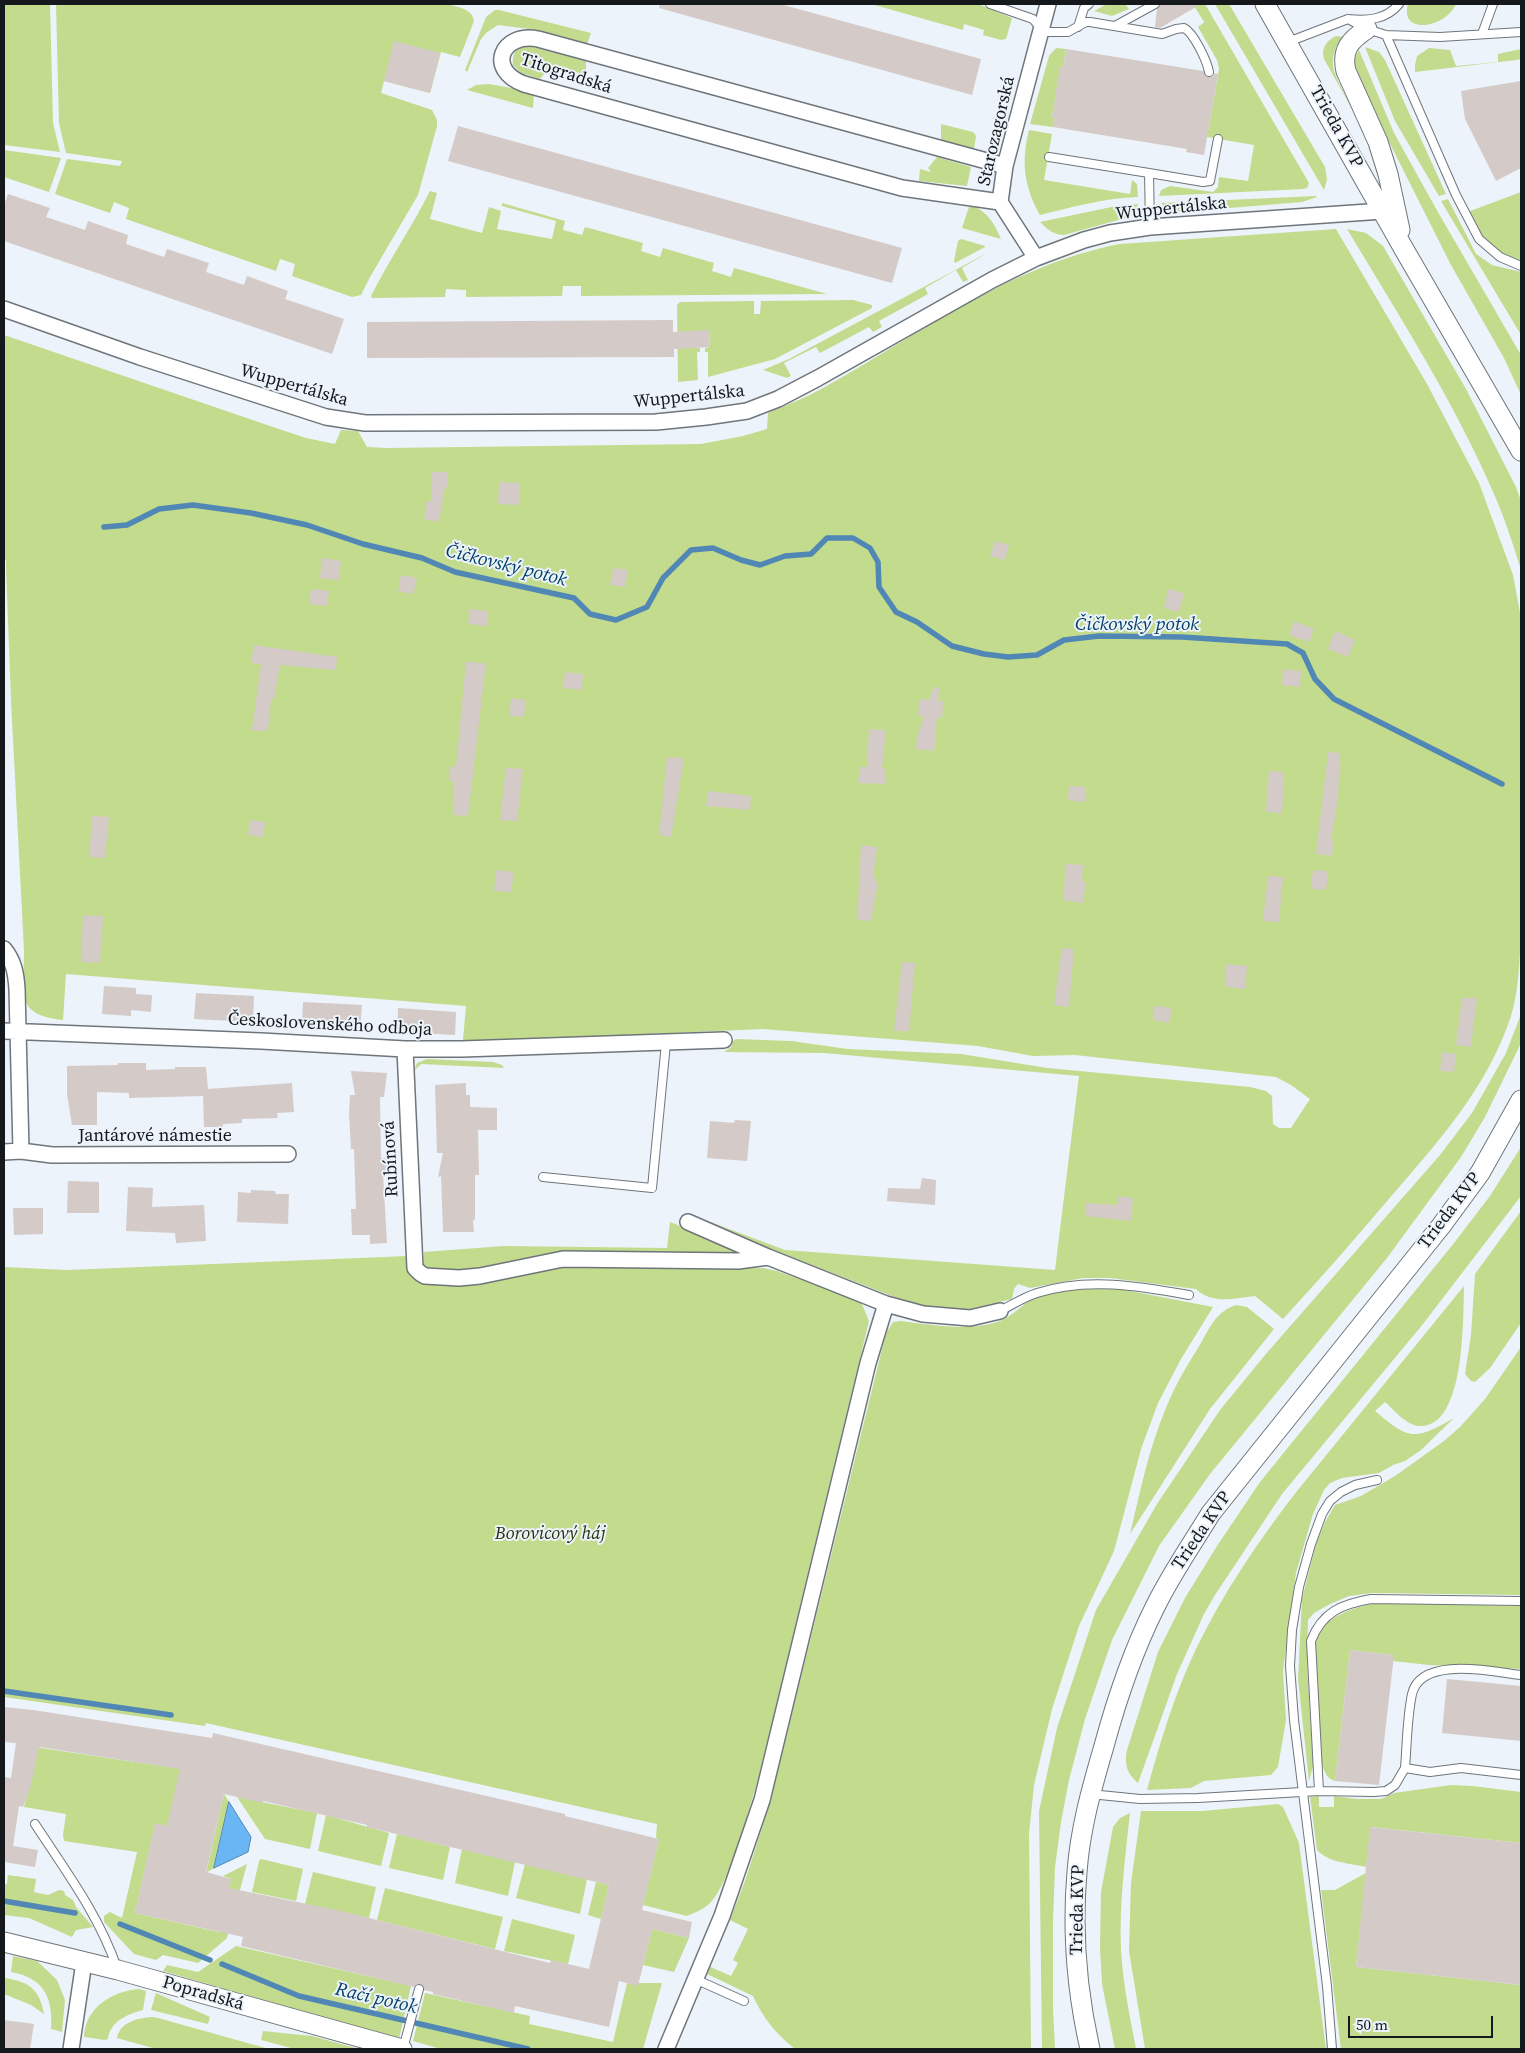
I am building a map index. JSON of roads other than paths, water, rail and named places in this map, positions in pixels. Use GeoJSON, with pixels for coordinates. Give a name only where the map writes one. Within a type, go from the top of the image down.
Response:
{"type":"FeatureCollection","features":[{"type":"Feature","properties":{"kind":"street","name":"Starozagorská"},"geometry":{"type":"LineString","coordinates":[[1036,258],[1000,202],[1005,166],[1048,4]]}},
{"type":"Feature","properties":{"kind":"street","name":"Trieda KVP"},"geometry":{"type":"LineString","coordinates":[[1266,4],[1404,251],[1521,451]]}},
{"type":"Feature","properties":{"kind":"street","name":"Trieda KVP"},"geometry":{"type":"LineString","coordinates":[[1367,29],[1351,40],[1347,46],[1344,64],[1378,142],[1388,174],[1404,251]]}},
{"type":"Feature","properties":{"kind":"street","name":"Titogradská"},"geometry":{"type":"LineString","coordinates":[[1000,202],[902,188],[530,86],[507,76],[503,68],[502,59],[510,43],[518,38],[538,39],[1005,166]]}},
{"type":"Feature","properties":{"kind":"street","name":"Wuppertálska"},"geometry":{"type":"LineString","coordinates":[[4,309],[202,377],[347,422],[656,422],[748,411],[766,405],[843,365],[992,280],[1036,258],[1084,240],[1110,233],[1150,227],[1383,211]]}},
{"type":"Feature","properties":{"kind":"street"},"geometry":{"type":"LineString","coordinates":[[4,948],[11,957],[16,973],[11,1031],[21,1152]]}},
{"type":"Feature","properties":{"kind":"street","name":"Československého odboja"},"geometry":{"type":"LineString","coordinates":[[11,1031],[405,1049],[462,1049],[724,1040]]}},
{"type":"Feature","properties":{"kind":"street","name":"Rubínová"},"geometry":{"type":"LineString","coordinates":[[405,1049],[416,1268],[425,1276],[459,1278],[480,1276],[562,1259],[738,1261],[768,1257]]}},
{"type":"Feature","properties":{"kind":"street","name":"Trieda KVP"},"geometry":{"type":"LineString","coordinates":[[1088,2046],[1078,1971],[1075,1917],[1077,1871],[1090,1794],[1110,1722],[1127,1672],[1155,1607],[1211,1513],[1441,1226],[1480,1173],[1521,1100]]}},
{"type":"Feature","properties":{"kind":"street","name":"Jantárové námestie"},"geometry":{"type":"LineString","coordinates":[[4,1152],[52,1155],[288,1154]]}},
{"type":"Feature","properties":{"kind":"street"},"geometry":{"type":"LineString","coordinates":[[688,1222],[768,1257],[886,1304],[935,1316],[970,1318],[1000,1312]]}},
{"type":"Feature","properties":{"kind":"street"},"geometry":{"type":"LineString","coordinates":[[666,2049],[732,1889],[762,1800],[868,1363],[886,1304]]}},
{"type":"Feature","properties":{"kind":"street","name":"Popradská"},"geometry":{"type":"LineString","coordinates":[[4,1942],[404,2044]]}},
{"type":"Feature","properties":{"kind":"street"},"geometry":{"type":"LineString","coordinates":[[71,2049],[84,1962]]}},
{"type":"Feature","properties":{"kind":"lane"},"geometry":{"type":"LineString","coordinates":[[990,4],[1033,19],[1042,30],[1047,32],[1068,32],[1090,22],[1162,34],[1180,28],[1188,30],[1207,63],[1209,72]]}},
{"type":"Feature","properties":{"kind":"lane"},"geometry":{"type":"LineString","coordinates":[[1078,27],[1084,8],[1089,4]]}},
{"type":"Feature","properties":{"kind":"lane"},"geometry":{"type":"LineString","coordinates":[[1115,26],[1155,4]]}},
{"type":"Feature","properties":{"kind":"lane"},"geometry":{"type":"LineString","coordinates":[[1288,42],[1348,19],[1370,20],[1379,18],[1389,14],[1399,4]]}},
{"type":"Feature","properties":{"kind":"lane"},"geometry":{"type":"LineString","coordinates":[[1482,34],[1493,4]]}},
{"type":"Feature","properties":{"kind":"lane"},"geometry":{"type":"LineString","coordinates":[[1348,19],[1367,29],[1386,35],[1440,38],[1521,32]]}},
{"type":"Feature","properties":{"kind":"lane"},"geometry":{"type":"LineString","coordinates":[[1386,35],[1456,195],[1479,239],[1500,257],[1521,266]]}},
{"type":"Feature","properties":{"kind":"lane"},"geometry":{"type":"LineString","coordinates":[[1049,157],[1203,182],[1210,181],[1218,139]]}},
{"type":"Feature","properties":{"kind":"lane"},"geometry":{"type":"LineString","coordinates":[[1149,173],[1150,227]]}},
{"type":"Feature","properties":{"kind":"lane"},"geometry":{"type":"LineString","coordinates":[[543,1177],[652,1188],[666,1043]]}},
{"type":"Feature","properties":{"kind":"lane"},"geometry":{"type":"LineString","coordinates":[[1000,1312],[1026,1298],[1047,1290],[1102,1284],[1129,1285],[1189,1295]]}},
{"type":"Feature","properties":{"kind":"lane"},"geometry":{"type":"LineString","coordinates":[[1332,2049],[1327,1986],[1302,1792],[1290,1666],[1292,1630],[1299,1587],[1322,1514],[1330,1501],[1341,1492],[1355,1484],[1377,1480]]}},
{"type":"Feature","properties":{"kind":"lane"},"geometry":{"type":"LineString","coordinates":[[1319,1791],[1311,1641],[1316,1628],[1322,1620],[1343,1606],[1371,1599],[1521,1600]]}},
{"type":"Feature","properties":{"kind":"lane"},"geometry":{"type":"LineString","coordinates":[[1090,1794],[1140,1799],[1198,1798],[1319,1791],[1386,1791],[1395,1785],[1405,1768],[1412,1692],[1420,1682],[1430,1674],[1444,1669],[1460,1668],[1521,1675]]}},
{"type":"Feature","properties":{"kind":"lane"},"geometry":{"type":"LineString","coordinates":[[1405,1768],[1430,1772],[1461,1768],[1521,1775]]}},
{"type":"Feature","properties":{"kind":"lane"},"geometry":{"type":"LineString","coordinates":[[35,1824],[64,1865],[101,1928],[118,1970]]}},
{"type":"Feature","properties":{"kind":"lane"},"geometry":{"type":"LineString","coordinates":[[695,1979],[744,2001]]}},
{"type":"Feature","properties":{"kind":"lane"},"geometry":{"type":"LineString","coordinates":[[404,2044],[418,1989]]}},
{"type":"Feature","properties":{"kind":"water"},"geometry":{"type":"Polygon","coordinates":[[[229,1802],[251,1837],[248,1852],[214,1868],[229,1802]]]}},
{"type":"Feature","properties":{"kind":"waterway","name":"Čičkovský potok"},"geometry":{"type":"LineString","coordinates":[[104,527],[127,525],[159,509],[193,505],[251,513],[307,525],[363,544],[422,558],[455,572],[574,598],[590,614],[616,620],[647,607],[663,578],[691,550],[713,548],[741,560],[760,565],[785,556],[811,554],[827,538],[853,538],[870,548],[878,562],[879,587],[896,612],[917,622],[952,646],[984,654],[1008,657],[1037,655],[1064,640],[1099,636],[1182,637],[1287,644],[1303,653],[1315,679],[1334,699],[1502,784]]}},
{"type":"Feature","properties":{"kind":"waterway"},"geometry":{"type":"LineString","coordinates":[[4,1691],[171,1715]]}},
{"type":"Feature","properties":{"kind":"waterway","name":"Račí potok"},"geometry":{"type":"LineString","coordinates":[[4,1901],[75,1913]]}},
{"type":"Feature","properties":{"kind":"waterway","name":"Račí potok"},"geometry":{"type":"LineString","coordinates":[[120,1924],[210,1960]]}},
{"type":"Feature","properties":{"kind":"waterway","name":"Račí potok"},"geometry":{"type":"LineString","coordinates":[[222,1964],[299,1996],[528,2049]]}},
{"type":"Feature","properties":{"kind":"park label","name":"Borovicový háj"},"geometry":{"type":"Point","coordinates":[550,1534]}}]}
